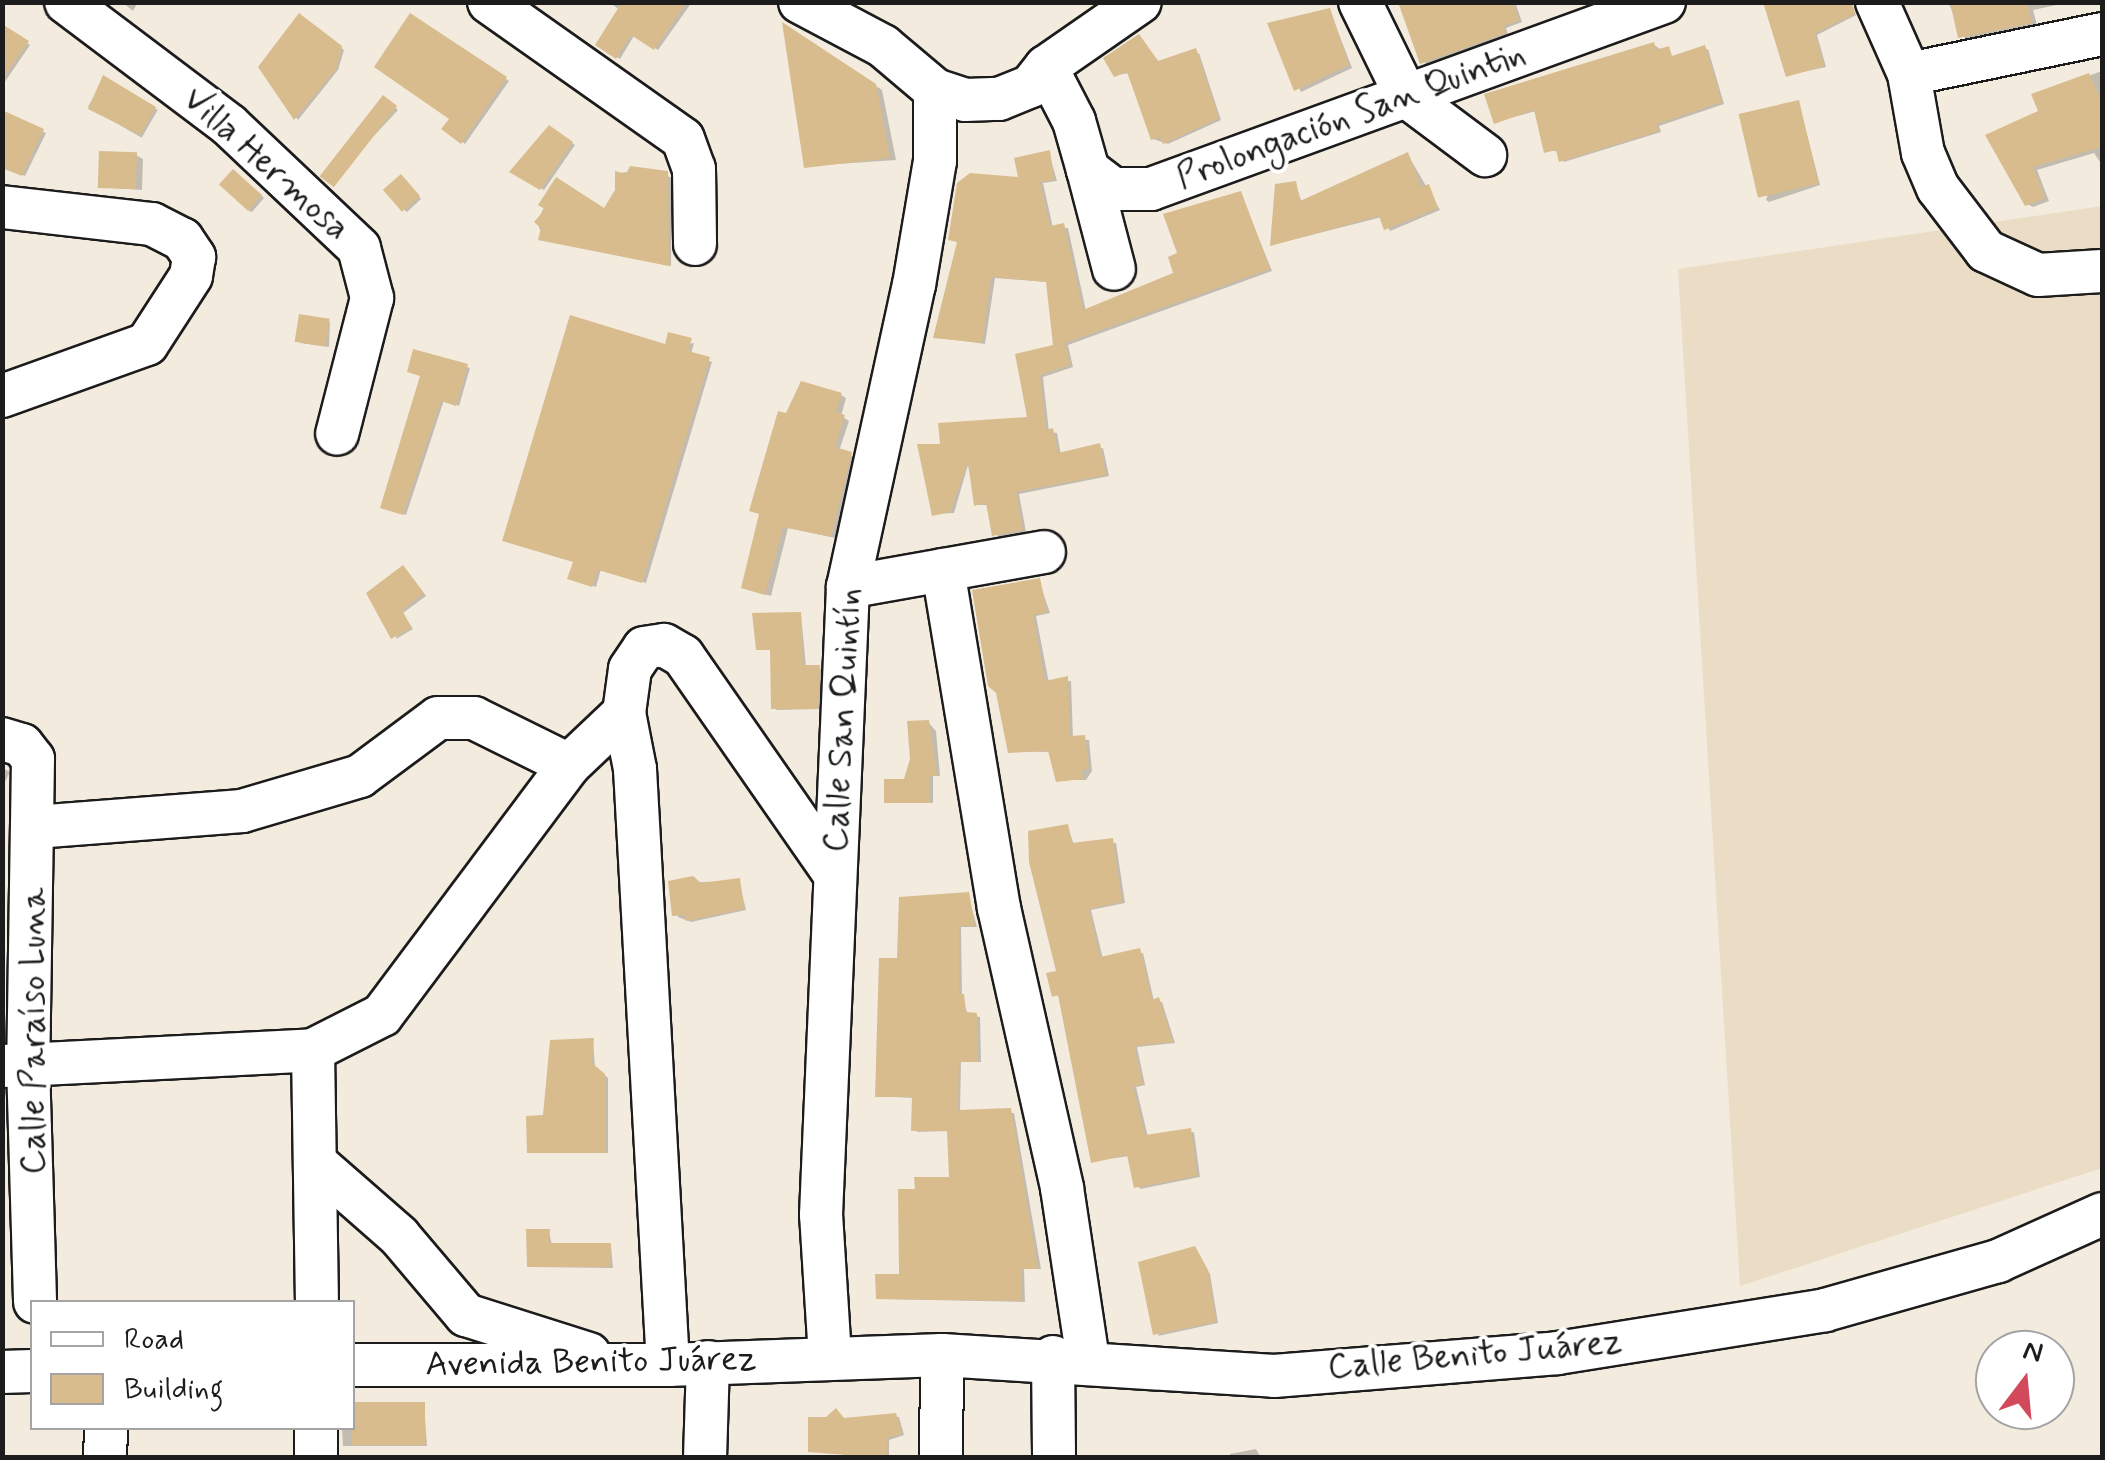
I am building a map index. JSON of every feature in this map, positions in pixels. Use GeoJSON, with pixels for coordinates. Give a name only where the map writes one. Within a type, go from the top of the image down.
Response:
{"type":"FeatureCollection","features":[{"type":"Feature","properties":{"kind":"street","name":"Villa Hermosa"},"geometry":{"type":"LineString","coordinates":[[66,2],[229,125],[359,248],[372,298],[337,434]]}},
{"type":"Feature","properties":{"kind":"street"},"geometry":{"type":"LineString","coordinates":[[489,2],[683,139],[694,169],[695,244]]}},
{"type":"Feature","properties":{"kind":"street"},"geometry":{"type":"LineString","coordinates":[[800,2],[883,46],[935,90],[965,100],[999,99],[1031,86],[1046,67],[1140,2]]}},
{"type":"Feature","properties":{"kind":"street"},"geometry":{"type":"LineString","coordinates":[[1360,2],[1406,96],[1485,155]]}},
{"type":"Feature","properties":{"kind":"street","name":"Prolongación San Quintin"},"geometry":{"type":"LineString","coordinates":[[1088,170],[1113,189],[1151,189],[1664,2]]}},
{"type":"Feature","properties":{"kind":"street"},"geometry":{"type":"LineString","coordinates":[[1878,2],[1909,74],[1923,152],[1938,188],[1986,251],[2013,269],[2072,276],[2102,271]]}},
{"type":"Feature","properties":{"kind":"street"},"geometry":{"type":"LineString","coordinates":[[1909,74],[2102,34]]}},
{"type":"Feature","properties":{"kind":"street"},"geometry":{"type":"LineString","coordinates":[[1046,67],[1074,122],[1114,269]]}},
{"type":"Feature","properties":{"kind":"street","name":"Calle San Quintín"},"geometry":{"type":"LineString","coordinates":[[830,1357],[821,1215],[836,950],[834,873],[848,587],[914,285],[935,161],[935,90]]}},
{"type":"Feature","properties":{"kind":"street"},"geometry":{"type":"LineString","coordinates":[[2,207],[152,224],[182,239],[194,257],[192,276],[147,344],[2,396]]}},
{"type":"Feature","properties":{"kind":"street"},"geometry":{"type":"LineString","coordinates":[[2,235],[75,245]]}},
{"type":"Feature","properties":{"kind":"street"},"geometry":{"type":"LineString","coordinates":[[848,587],[1044,552]]}},
{"type":"Feature","properties":{"kind":"street"},"geometry":{"type":"LineString","coordinates":[[943,570],[998,908],[1062,1188],[1070,1358],[1054,1458]]}},
{"type":"Feature","properties":{"kind":"street"},"geometry":{"type":"LineString","coordinates":[[705,1458],[668,1364],[635,768],[624,713],[630,669],[644,648],[664,645],[683,656],[834,873]]}},
{"type":"Feature","properties":{"kind":"street"},"geometry":{"type":"LineString","coordinates":[[15,1065],[313,1050],[382,1015],[569,765],[624,713]]}},
{"type":"Feature","properties":{"kind":"street"},"geometry":{"type":"LineString","coordinates":[[35,827],[242,811],[360,776],[438,718],[474,718],[569,765]]}},
{"type":"Feature","properties":{"kind":"street","name":"Calle Paraíso Luna"},"geometry":{"type":"LineString","coordinates":[[18,749],[35,827],[15,1065],[35,1300]]}},
{"type":"Feature","properties":{"kind":"street"},"geometry":{"type":"LineString","coordinates":[[313,1050],[318,1165],[317,1300]]}},
{"type":"Feature","properties":{"kind":"street"},"geometry":{"type":"LineString","coordinates":[[318,1165],[399,1236],[466,1314],[668,1364]]}},
{"type":"Feature","properties":{"kind":"street","name":"Calle Benito Juárez"},"geometry":{"type":"LineString","coordinates":[[830,1357],[1070,1358],[1274,1376],[1558,1354],[1825,1310],[1998,1261],[2102,1214]]}},
{"type":"Feature","properties":{"kind":"street"},"geometry":{"type":"LineString","coordinates":[[941,1458],[942,1355]]}},
{"type":"Feature","properties":{"kind":"street","name":"Avenida Benito Juárez"},"geometry":{"type":"LineString","coordinates":[[355,1365],[668,1364],[830,1357]]}},
{"type":"Feature","properties":{"kind":"street"},"geometry":{"type":"LineString","coordinates":[[2,1372],[30,1371]]}},
{"type":"Feature","properties":{"kind":"street"},"geometry":{"type":"LineString","coordinates":[[105,1458],[106,1430]]}},
{"type":"Feature","properties":{"kind":"street"},"geometry":{"type":"LineString","coordinates":[[316,1430],[316,1458]]}},
{"type":"Feature","properties":{"kind":"shaded area"},"geometry":{"type":"Polygon","coordinates":[[[2102,206],[2102,1168],[1740,1286],[1678,269],[2102,206]]]}},
{"type":"Feature","properties":{"kind":"building"},"geometry":{"type":"Polygon","coordinates":[[[622,2],[687,2],[654,50],[631,35],[616,59],[595,45],[622,2]]]}},
{"type":"Feature","properties":{"kind":"building"},"geometry":{"type":"Polygon","coordinates":[[[1398,2],[1513,2],[1519,20],[1504,26],[1506,33],[1420,64],[1398,2]]]}},
{"type":"Feature","properties":{"kind":"building"},"geometry":{"type":"Polygon","coordinates":[[[1763,2],[1852,2],[1855,14],[1815,33],[1824,66],[1786,77],[1763,2]]]}},
{"type":"Feature","properties":{"kind":"building"},"geometry":{"type":"Polygon","coordinates":[[[1950,2],[2027,2],[2032,23],[1958,38],[1950,2]]]}},
{"type":"Feature","properties":{"kind":"building"},"geometry":{"type":"Polygon","coordinates":[[[1330,8],[1349,65],[1294,91],[1267,23],[1330,8]]]}},
{"type":"Feature","properties":{"kind":"building"},"geometry":{"type":"Polygon","coordinates":[[[299,13],[342,46],[336,69],[294,120],[258,67],[299,13]]]}},
{"type":"Feature","properties":{"kind":"building"},"geometry":{"type":"Polygon","coordinates":[[[410,13],[507,77],[461,144],[441,129],[449,119],[374,67],[410,13]]]}},
{"type":"Feature","properties":{"kind":"building"},"geometry":{"type":"Polygon","coordinates":[[[782,22],[876,84],[890,158],[804,168],[782,22]]]}},
{"type":"Feature","properties":{"kind":"building"},"geometry":{"type":"Polygon","coordinates":[[[2,24],[29,41],[2,80],[2,24]]]}},
{"type":"Feature","properties":{"kind":"building"},"geometry":{"type":"Polygon","coordinates":[[[1139,34],[1158,61],[1196,48],[1219,118],[1163,144],[1160,137],[1151,140],[1127,72],[1114,77],[1103,58],[1139,34]]]}},
{"type":"Feature","properties":{"kind":"building"},"geometry":{"type":"Polygon","coordinates":[[[1654,42],[1656,50],[1669,46],[1672,56],[1705,45],[1722,102],[1657,124],[1659,131],[1559,162],[1556,150],[1544,153],[1534,110],[1494,124],[1484,94],[1654,42]]]}},
{"type":"Feature","properties":{"kind":"building"},"geometry":{"type":"Polygon","coordinates":[[[2089,73],[2102,103],[2102,147],[2033,167],[2045,198],[2025,206],[1985,135],[2038,111],[2031,94],[2089,73]]]}},
{"type":"Feature","properties":{"kind":"building"},"geometry":{"type":"Polygon","coordinates":[[[103,75],[156,107],[140,135],[88,109],[103,75]]]}},
{"type":"Feature","properties":{"kind":"building"},"geometry":{"type":"Polygon","coordinates":[[[383,95],[397,106],[334,187],[320,176],[383,95]]]}},
{"type":"Feature","properties":{"kind":"building"},"geometry":{"type":"Polygon","coordinates":[[[1799,100],[1818,184],[1758,198],[1739,114],[1799,100]]]}},
{"type":"Feature","properties":{"kind":"building"},"geometry":{"type":"Polygon","coordinates":[[[2,110],[44,129],[22,176],[2,168],[2,110]]]}},
{"type":"Feature","properties":{"kind":"building"},"geometry":{"type":"Polygon","coordinates":[[[549,125],[573,142],[540,190],[509,172],[549,125]]]}},
{"type":"Feature","properties":{"kind":"building"},"geometry":{"type":"Polygon","coordinates":[[[1050,150],[1054,180],[1040,182],[1050,226],[1064,223],[1083,310],[1173,273],[1168,257],[1177,253],[1163,214],[1241,191],[1270,269],[1065,343],[1070,365],[1040,375],[1046,430],[1053,428],[1058,453],[1100,443],[1106,475],[1016,492],[1023,530],[992,536],[986,503],[974,506],[968,462],[950,512],[932,516],[917,444],[940,444],[938,423],[1027,417],[1015,354],[1053,345],[1046,282],[991,277],[982,343],[933,338],[957,242],[948,240],[957,183],[970,173],[1018,177],[1014,158],[1050,150]]]}},
{"type":"Feature","properties":{"kind":"building"},"geometry":{"type":"Polygon","coordinates":[[[99,151],[137,152],[136,189],[98,188],[99,151]]]}},
{"type":"Feature","properties":{"kind":"building"},"geometry":{"type":"Polygon","coordinates":[[[1408,152],[1421,187],[1429,184],[1438,208],[1384,230],[1379,216],[1270,246],[1275,184],[1296,181],[1300,201],[1408,152]]]}},
{"type":"Feature","properties":{"kind":"building"},"geometry":{"type":"Polygon","coordinates":[[[630,166],[668,171],[669,266],[538,240],[541,228],[534,222],[545,209],[538,205],[556,177],[604,208],[615,190],[615,171],[626,174],[630,166]]]}},
{"type":"Feature","properties":{"kind":"building"},"geometry":{"type":"Polygon","coordinates":[[[233,169],[262,195],[248,211],[219,185],[233,169]]]}},
{"type":"Feature","properties":{"kind":"building"},"geometry":{"type":"Polygon","coordinates":[[[401,174],[420,196],[402,212],[383,190],[401,174]]]}},
{"type":"Feature","properties":{"kind":"building"},"geometry":{"type":"Polygon","coordinates":[[[299,314],[330,319],[325,347],[295,342],[299,314]]]}},
{"type":"Feature","properties":{"kind":"building"},"geometry":{"type":"Polygon","coordinates":[[[570,315],[665,344],[668,332],[692,338],[688,351],[710,357],[642,583],[598,570],[592,587],[567,579],[573,562],[502,541],[570,315]]]}},
{"type":"Feature","properties":{"kind":"building"},"geometry":{"type":"Polygon","coordinates":[[[413,349],[468,364],[456,406],[441,401],[403,515],[380,508],[420,376],[407,372],[413,349]]]}},
{"type":"Feature","properties":{"kind":"building"},"geometry":{"type":"Polygon","coordinates":[[[801,381],[842,393],[836,412],[845,415],[835,447],[852,452],[831,537],[783,527],[765,595],[741,588],[759,514],[749,511],[778,411],[786,413],[801,381]]]}},
{"type":"Feature","properties":{"kind":"building"},"geometry":{"type":"Polygon","coordinates":[[[403,565],[424,593],[402,610],[411,628],[391,639],[366,593],[403,565]]]}},
{"type":"Feature","properties":{"kind":"building"},"geometry":{"type":"Polygon","coordinates":[[[1040,578],[1047,612],[1033,615],[1045,681],[1068,676],[1070,736],[1085,735],[1089,769],[1082,770],[1083,779],[1056,782],[1048,751],[1008,753],[996,693],[988,686],[972,590],[1040,578]]]}},
{"type":"Feature","properties":{"kind":"building"},"geometry":{"type":"Polygon","coordinates":[[[801,612],[803,665],[820,665],[818,709],[771,709],[770,650],[756,650],[752,613],[801,612]]]}},
{"type":"Feature","properties":{"kind":"building"},"geometry":{"type":"Polygon","coordinates":[[[929,720],[937,776],[930,776],[930,803],[884,803],[884,779],[904,779],[910,759],[907,721],[929,720]]]}},
{"type":"Feature","properties":{"kind":"building"},"geometry":{"type":"Polygon","coordinates":[[[1068,824],[1072,843],[1113,838],[1122,902],[1089,909],[1100,957],[1140,948],[1152,1000],[1159,997],[1173,1042],[1134,1046],[1143,1084],[1133,1086],[1145,1135],[1191,1128],[1197,1176],[1134,1188],[1127,1155],[1091,1163],[1058,995],[1052,997],[1046,973],[1056,971],[1029,862],[1028,831],[1068,824]]]}},
{"type":"Feature","properties":{"kind":"building"},"geometry":{"type":"Polygon","coordinates":[[[693,876],[701,883],[740,878],[744,909],[686,921],[685,915],[672,916],[668,881],[693,876]]]}},
{"type":"Feature","properties":{"kind":"building"},"geometry":{"type":"Polygon","coordinates":[[[969,892],[975,926],[959,926],[959,994],[964,994],[966,1012],[977,1013],[978,1062],[959,1062],[958,1110],[1011,1108],[1038,1269],[1022,1269],[1022,1301],[876,1299],[875,1274],[899,1274],[898,1189],[915,1189],[914,1177],[949,1177],[947,1131],[911,1131],[912,1097],[875,1097],[879,958],[897,958],[899,897],[969,892]]]}},
{"type":"Feature","properties":{"kind":"building"},"geometry":{"type":"Polygon","coordinates":[[[594,1038],[592,1063],[605,1074],[605,1153],[527,1153],[526,1116],[543,1115],[550,1040],[594,1038]]]}},
{"type":"Feature","properties":{"kind":"building"},"geometry":{"type":"Polygon","coordinates":[[[526,1229],[550,1229],[549,1243],[611,1243],[610,1267],[527,1267],[526,1229]]]}},
{"type":"Feature","properties":{"kind":"building"},"geometry":{"type":"Polygon","coordinates":[[[1195,1246],[1208,1270],[1216,1322],[1153,1335],[1138,1262],[1195,1246]]]}},
{"type":"Feature","properties":{"kind":"building"},"geometry":{"type":"Polygon","coordinates":[[[355,1402],[425,1402],[425,1445],[352,1445],[355,1402]]]}},
{"type":"Feature","properties":{"kind":"building"},"geometry":{"type":"Polygon","coordinates":[[[836,1408],[844,1418],[896,1413],[902,1434],[887,1438],[887,1458],[808,1452],[808,1417],[826,1417],[836,1408]]]}}]}
